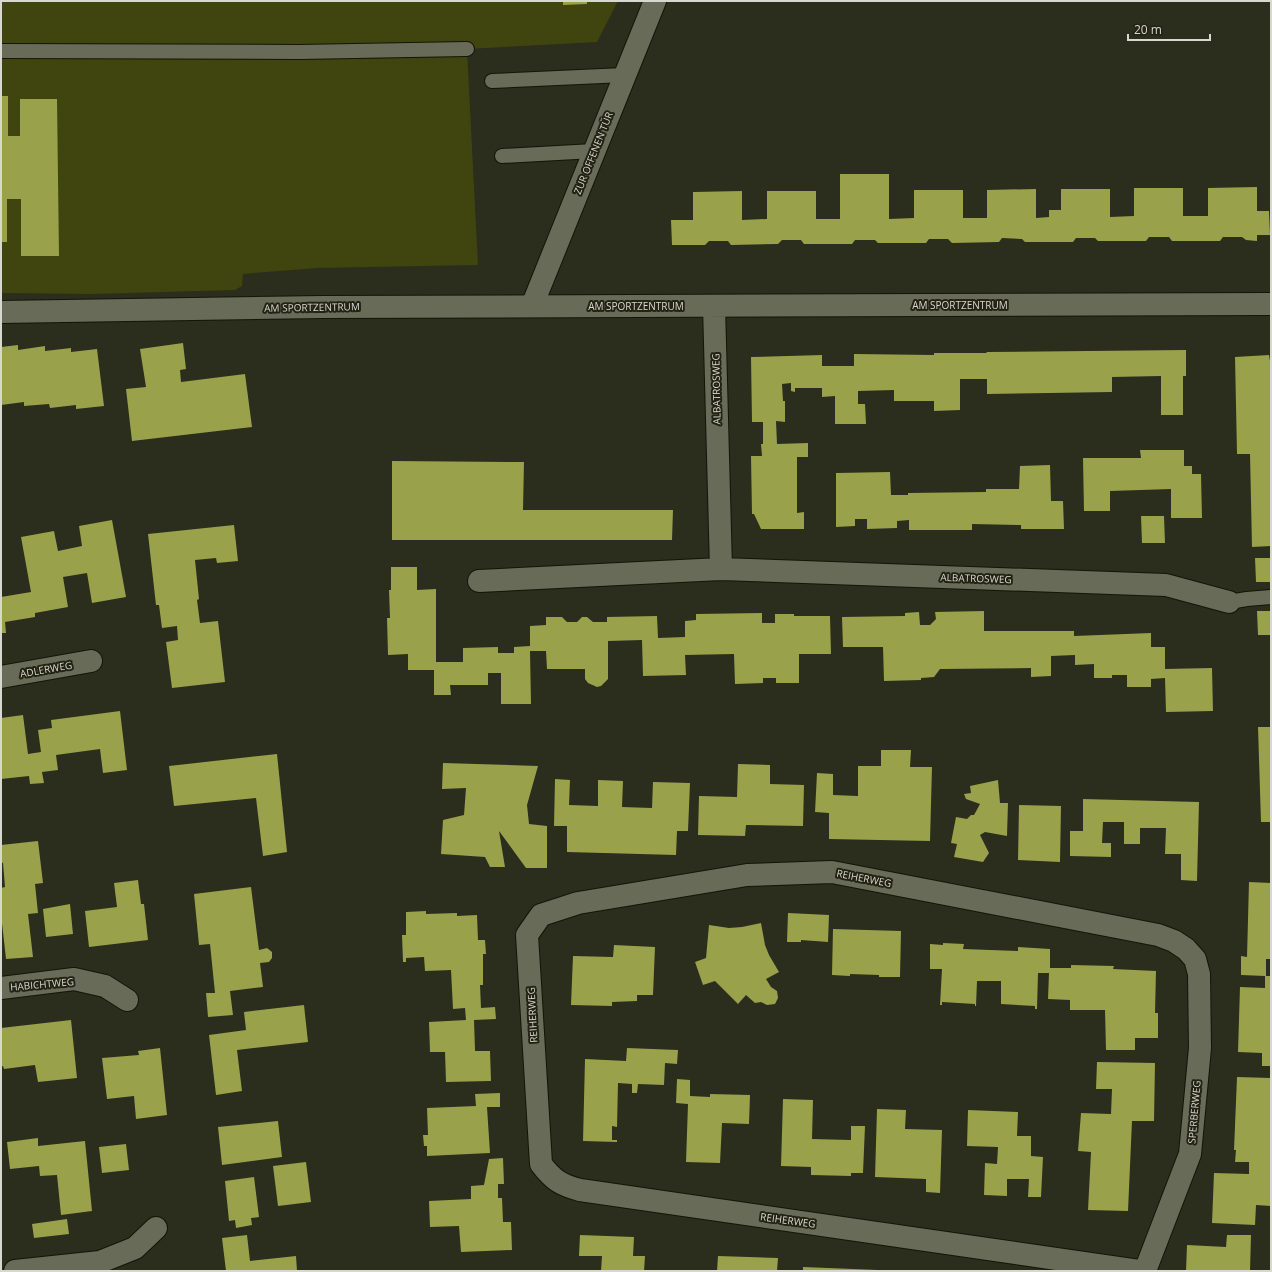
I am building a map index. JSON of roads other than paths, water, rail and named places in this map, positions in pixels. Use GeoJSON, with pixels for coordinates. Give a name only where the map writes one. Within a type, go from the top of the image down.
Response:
{"type":"FeatureCollection","features":[{"type":"Feature","properties":{"kind":"street","name":"ZUR OFFENEN TÜR"},"geometry":{"type":"LineString","coordinates":[[532,306],[655,1]]}},
{"type":"Feature","properties":{"kind":"street","name":"AM SPORTZENTRUM"},"geometry":{"type":"LineString","coordinates":[[1,312],[331,307],[1271,304]]}},
{"type":"Feature","properties":{"kind":"street","name":"ALBATROSWEG"},"geometry":{"type":"LineString","coordinates":[[714,306],[721,569]]}},
{"type":"Feature","properties":{"kind":"street","name":"ALBATROSWEG"},"geometry":{"type":"LineString","coordinates":[[479,581],[721,569],[1166,585],[1229,602]]}},
{"type":"Feature","properties":{"kind":"street","name":"ADLERWEG"},"geometry":{"type":"LineString","coordinates":[[1,677],[91,662]]}},
{"type":"Feature","properties":{"kind":"street","name":"REIHERWEG"},"geometry":{"type":"LineString","coordinates":[[1139,1271],[580,1190],[564,1186],[549,1175],[541,1164],[527,935],[541,915],[578,904],[747,875],[832,872],[1158,935],[1174,941],[1186,949]]}},
{"type":"Feature","properties":{"kind":"street","name":"SPERBERWEG"},"geometry":{"type":"LineString","coordinates":[[1145,1271],[1190,1154],[1200,1048],[1199,974],[1195,959],[1186,949]]}},
{"type":"Feature","properties":{"kind":"street","name":"HABICHTWEG"},"geometry":{"type":"LineString","coordinates":[[1,988],[74,979],[105,986],[127,1000]]}},
{"type":"Feature","properties":{"kind":"street"},"geometry":{"type":"LineString","coordinates":[[15,1271],[100,1262],[135,1248],[156,1228]]}},
{"type":"Feature","properties":{"kind":"lane"},"geometry":{"type":"LineString","coordinates":[[1,51],[299,52],[467,49]]}},
{"type":"Feature","properties":{"kind":"lane"},"geometry":{"type":"LineString","coordinates":[[492,81],[624,75]]}},
{"type":"Feature","properties":{"kind":"lane"},"geometry":{"type":"LineString","coordinates":[[502,156],[594,151]]}},
{"type":"Feature","properties":{"kind":"lane"},"geometry":{"type":"LineString","coordinates":[[1229,602],[1247,599],[1271,598]]}}]}
